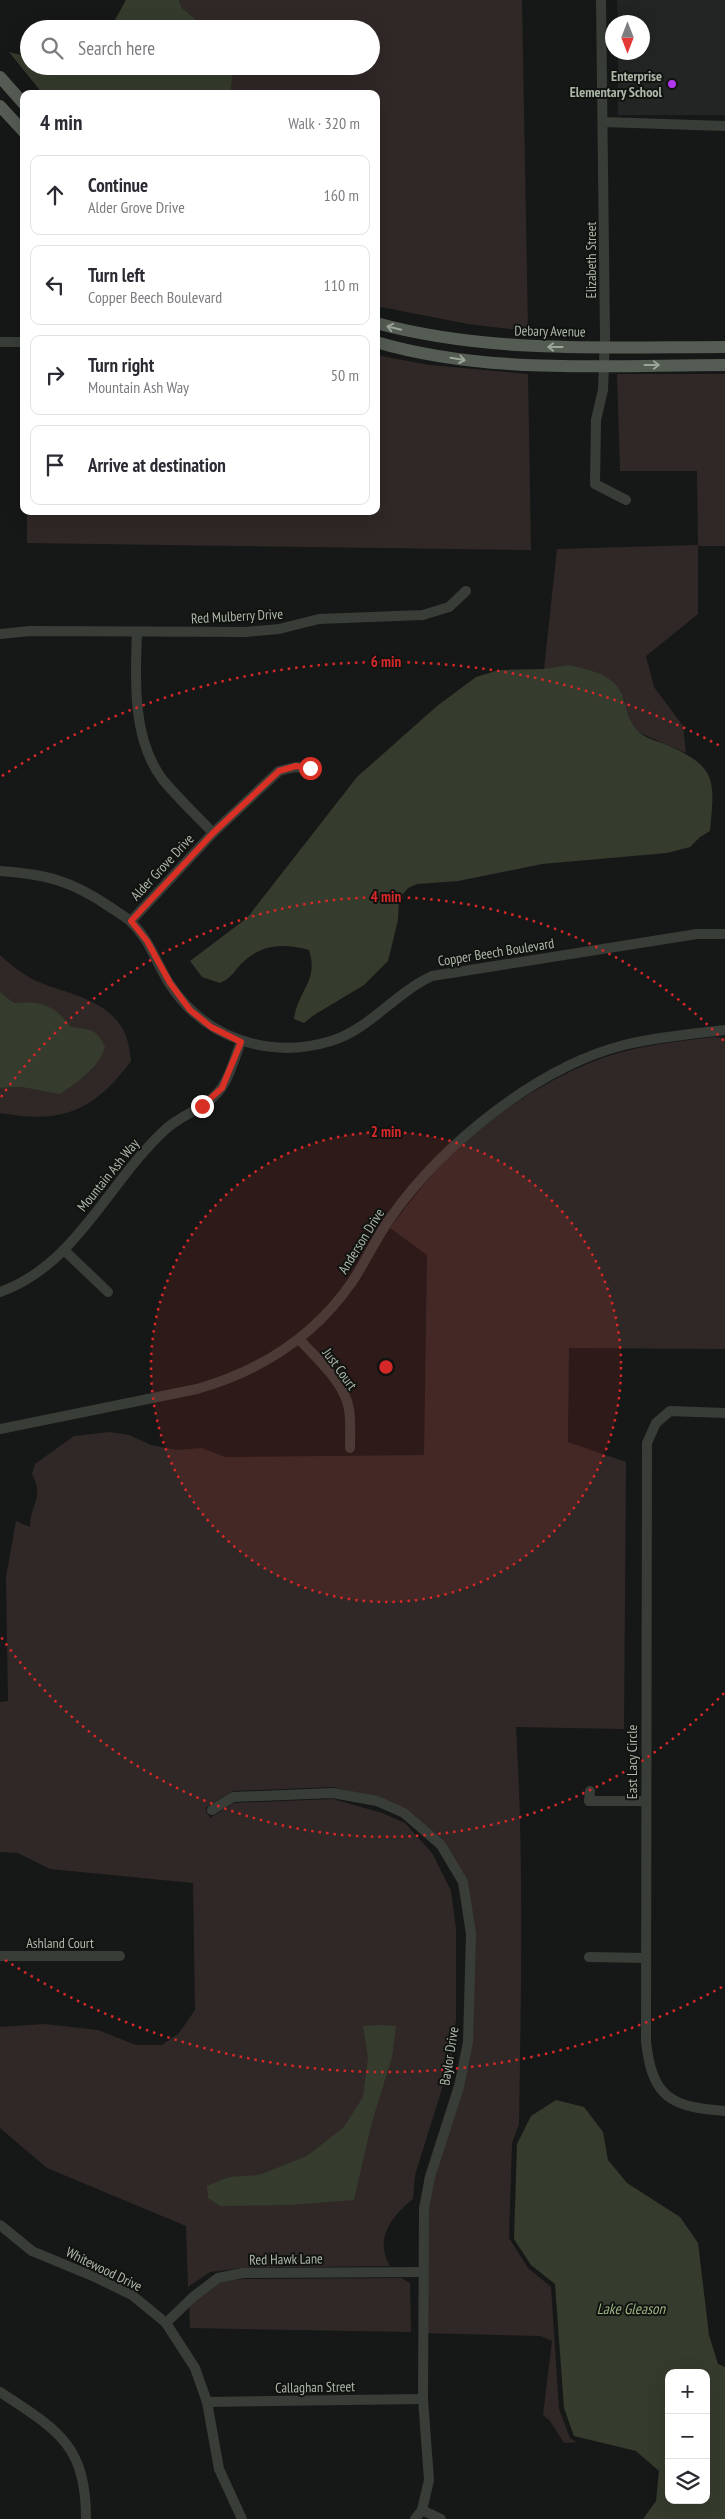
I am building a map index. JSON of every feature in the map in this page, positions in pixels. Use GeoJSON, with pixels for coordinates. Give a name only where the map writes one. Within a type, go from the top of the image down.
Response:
{"type":"FeatureCollection","features":[{"type":"Feature","properties":{"kind":"main road"},"geometry":{"type":"LineString","coordinates":[[0,77],[20,100]]}},
{"type":"Feature","properties":{"kind":"main road"},"geometry":{"type":"LineString","coordinates":[[0,106],[20,128]]}},
{"type":"Feature","properties":{"kind":"main road","name":"Debary Avenue"},"geometry":{"type":"LineString","coordinates":[[380,324],[470,343],[536,347],[725,347]]}},
{"type":"Feature","properties":{"kind":"main road"},"geometry":{"type":"LineString","coordinates":[[380,343],[464,360],[536,365],[725,365]]}},
{"type":"Feature","properties":{"kind":"street","name":"Elizabeth Street"},"geometry":{"type":"LineString","coordinates":[[601,0],[604,365],[603,390],[596,420],[595,484],[626,500]]}},
{"type":"Feature","properties":{"kind":"street"},"geometry":{"type":"LineString","coordinates":[[603,122],[725,126]]}},
{"type":"Feature","properties":{"kind":"street"},"geometry":{"type":"LineString","coordinates":[[0,342],[20,342]]}},
{"type":"Feature","properties":{"kind":"street","name":"Red Mulberry Drive"},"geometry":{"type":"LineString","coordinates":[[0,634],[30,631],[246,632],[279,629],[319,620],[423,615],[449,607],[466,591]]}},
{"type":"Feature","properties":{"kind":"street"},"geometry":{"type":"LineString","coordinates":[[137,632],[137,693],[144,741],[151,760],[163,779],[213,833]]}},
{"type":"Feature","properties":{"kind":"street","name":"Alder Grove Drive"},"geometry":{"type":"LineString","coordinates":[[131,921],[213,833],[279,771],[296,766],[310,768]]}},
{"type":"Feature","properties":{"kind":"street","name":"Copper Beech Boulevard"},"geometry":{"type":"LineString","coordinates":[[0,871],[58,879],[83,889],[131,921],[147,941],[170,983],[190,1010],[211,1027],[241,1042],[277,1049],[290,1049],[333,1040],[359,1028],[405,991],[432,976],[697,934],[725,934]]}},
{"type":"Feature","properties":{"kind":"street","name":"Anderson Drive"},"geometry":{"type":"LineString","coordinates":[[0,1429],[197,1389],[224,1382],[254,1368],[300,1340],[330,1311],[352,1282],[391,1217],[436,1162],[460,1139],[508,1102],[578,1063],[624,1045],[725,1030]]}},
{"type":"Feature","properties":{"kind":"street","name":"Mountain Ash Way"},"geometry":{"type":"LineString","coordinates":[[0,1292],[36,1274],[64,1250],[135,1161],[168,1127],[202,1106],[222,1088],[241,1042]]}},
{"type":"Feature","properties":{"kind":"street"},"geometry":{"type":"LineString","coordinates":[[64,1250],[108,1292]]}},
{"type":"Feature","properties":{"kind":"street","name":"Just Court"},"geometry":{"type":"LineString","coordinates":[[300,1340],[327,1370],[342,1392],[349,1407],[350,1448]]}},
{"type":"Feature","properties":{"kind":"street","name":"East Lacy Circle"},"geometry":{"type":"LineString","coordinates":[[725,1413],[670,1411],[656,1423],[646,1443],[646,2041],[648,2062],[652,2074],[668,2098],[691,2108],[725,2111]]}},
{"type":"Feature","properties":{"kind":"street"},"geometry":{"type":"LineString","coordinates":[[590,1791],[589,1801],[646,1801]]}},
{"type":"Feature","properties":{"kind":"street","name":"Baylor Drive"},"geometry":{"type":"LineString","coordinates":[[212,1810],[233,1797],[333,1793],[377,1801],[404,1813],[441,1845],[463,1882],[471,1934],[468,2042],[459,2087],[430,2177],[424,2208],[423,2399],[429,2480],[422,2510],[415,2519]]}},
{"type":"Feature","properties":{"kind":"street","name":"Ashland Court"},"geometry":{"type":"LineString","coordinates":[[0,1956],[120,1956]]}},
{"type":"Feature","properties":{"kind":"street"},"geometry":{"type":"LineString","coordinates":[[589,1957],[646,1958]]}},
{"type":"Feature","properties":{"kind":"street","name":"Whitewood Drive"},"geometry":{"type":"LineString","coordinates":[[0,2225],[32,2251],[132,2295],[166,2322],[196,2368],[208,2402],[219,2469],[242,2519]]}},
{"type":"Feature","properties":{"kind":"street","name":"Red Hawk Lane"},"geometry":{"type":"LineString","coordinates":[[166,2322],[193,2297],[218,2278],[243,2273],[423,2272]]}},
{"type":"Feature","properties":{"kind":"street"},"geometry":{"type":"LineString","coordinates":[[1,2396],[46,2424],[67,2444],[80,2467],[86,2490],[86,2519]]}},
{"type":"Feature","properties":{"kind":"street","name":"Callaghan Street"},"geometry":{"type":"LineString","coordinates":[[208,2402],[423,2399]]}},
{"type":"Feature","properties":{"kind":"street"},"geometry":{"type":"LineString","coordinates":[[422,2510],[441,2519]]}},
{"type":"Feature","properties":{"kind":"shaded area"},"geometry":{"type":"Polygon","coordinates":[[[179,0],[522,0],[528,331],[468,324],[380,307],[380,90],[231,90],[233,75],[380,75],[380,20],[196,20],[182,8],[179,0]]]}},
{"type":"Feature","properties":{"kind":"shaded area","name":"Enterprise Elementary School"},"geometry":{"type":"Polygon","coordinates":[[[617,0],[725,0],[725,115],[618,115],[618,60],[650,60],[650,15],[618,15],[617,0]]]}},
{"type":"Feature","properties":{"kind":"shaded area"},"geometry":{"type":"Polygon","coordinates":[[[380,356],[429,365],[528,374],[531,550],[27,543],[27,515],[380,515],[380,356]]]}},
{"type":"Feature","properties":{"kind":"shaded area"},"geometry":{"type":"Polygon","coordinates":[[[617,374],[725,374],[725,546],[698,546],[698,614],[646,656],[654,687],[683,726],[686,753],[640,733],[627,719],[624,698],[611,681],[544,669],[557,549],[698,545],[697,471],[620,471],[617,374]]]}},
{"type":"Feature","properties":{"kind":"shaded area"},"geometry":{"type":"Polygon","coordinates":[[[0,955],[16,969],[34,980],[94,1003],[115,1018],[122,1028],[126,1036],[131,1061],[103,1092],[89,1103],[59,1115],[41,1117],[0,1113],[0,1088],[21,1087],[60,1093],[84,1077],[92,1069],[72,1030],[55,1012],[44,1006],[31,1003],[14,1003],[0,992],[0,955]]]}},
{"type":"Feature","properties":{"kind":"shaded area"},"geometry":{"type":"Polygon","coordinates":[[[715,1037],[725,1038],[725,1349],[569,1348],[568,1442],[626,1462],[624,1729],[516,1727],[521,1876],[519,2124],[512,2143],[509,2238],[528,2268],[551,2287],[559,2409],[570,2438],[577,2442],[564,2443],[550,2421],[543,2415],[552,2341],[540,2336],[421,2333],[424,2179],[461,2062],[466,2019],[466,1929],[461,1888],[441,1846],[384,1802],[333,1787],[233,1791],[205,1808],[210,1818],[234,1803],[333,1799],[382,1813],[405,1823],[432,1853],[451,1891],[456,1929],[456,2019],[451,2060],[415,2175],[413,2199],[392,2221],[384,2238],[385,2256],[390,2266],[242,2268],[210,2272],[188,2287],[186,2226],[47,2168],[0,2128],[0,2027],[44,2024],[98,2030],[136,2045],[162,2045],[179,2033],[195,2010],[193,1883],[50,1869],[18,1853],[0,1852],[0,1702],[8,1701],[6,1577],[16,1521],[30,1527],[37,1495],[36,1482],[32,1474],[35,1464],[74,1436],[110,1432],[129,1435],[151,1445],[177,1450],[202,1448],[225,1457],[424,1455],[427,1255],[390,1228],[441,1165],[479,1130],[526,1096],[602,1058],[648,1046],[715,1037]]]}},
{"type":"Feature","properties":{"kind":"shaded area"},"geometry":{"type":"Polygon","coordinates":[[[401,2278],[410,2283],[411,2332],[190,2328],[189,2301],[212,2283],[243,2279],[401,2278]]]}},
{"type":"Feature","properties":{"kind":"water"},"geometry":{"type":"Polygon","coordinates":[[[126,0],[179,0],[182,8],[196,20],[115,20],[126,0]]]}},
{"type":"Feature","properties":{"kind":"water"},"geometry":{"type":"Polygon","coordinates":[[[9,52],[20,55],[20,66],[9,52]]]}},
{"type":"Feature","properties":{"kind":"water"},"geometry":{"type":"Polygon","coordinates":[[[28,75],[233,75],[231,90],[40,90],[28,75]]]}},
{"type":"Feature","properties":{"kind":"water"},"geometry":{"type":"Polygon","coordinates":[[[569,665],[586,669],[609,679],[621,692],[630,720],[641,733],[682,752],[695,760],[703,768],[709,776],[712,786],[710,831],[700,837],[690,847],[667,853],[542,864],[458,881],[417,884],[408,888],[399,899],[398,920],[388,961],[364,985],[304,1023],[294,1019],[299,1000],[310,978],[311,961],[309,950],[291,946],[266,948],[250,956],[220,983],[202,977],[190,961],[247,918],[357,777],[437,706],[476,677],[499,670],[544,669],[569,665]]]}},
{"type":"Feature","properties":{"kind":"water"},"geometry":{"type":"Polygon","coordinates":[[[0,992],[14,1003],[32,1003],[47,1006],[59,1014],[71,1027],[96,1033],[105,1047],[98,1062],[87,1074],[60,1094],[21,1087],[0,1088],[0,992]]]}},
{"type":"Feature","properties":{"kind":"water"},"geometry":{"type":"Polygon","coordinates":[[[363,2026],[396,2026],[392,2057],[372,2122],[354,2200],[289,2205],[220,2206],[208,2198],[207,2186],[229,2177],[259,2175],[307,2156],[344,2127],[363,2097],[368,2058],[363,2026]]]}},
{"type":"Feature","properties":{"kind":"water","name":"Lake Gleason"},"geometry":{"type":"Polygon","coordinates":[[[556,2100],[584,2107],[603,2132],[608,2160],[627,2183],[680,2217],[698,2243],[709,2335],[718,2364],[725,2367],[725,2519],[643,2519],[656,2501],[659,2471],[636,2451],[574,2436],[564,2408],[555,2284],[531,2265],[514,2239],[517,2144],[531,2116],[556,2100]]]}},
{"type":"Feature","properties":{"kind":"place","name":"Enterprise Elementary School"},"geometry":{"type":"Point","coordinates":[672,84]}},
{"type":"Feature","properties":{"kind":"route"},"geometry":{"type":"LineString","coordinates":[[202,1106],[222,1088],[241,1042],[211,1027],[190,1010],[170,983],[147,941],[131,921],[213,833],[279,771],[296,766],[310,768]]}}]}
